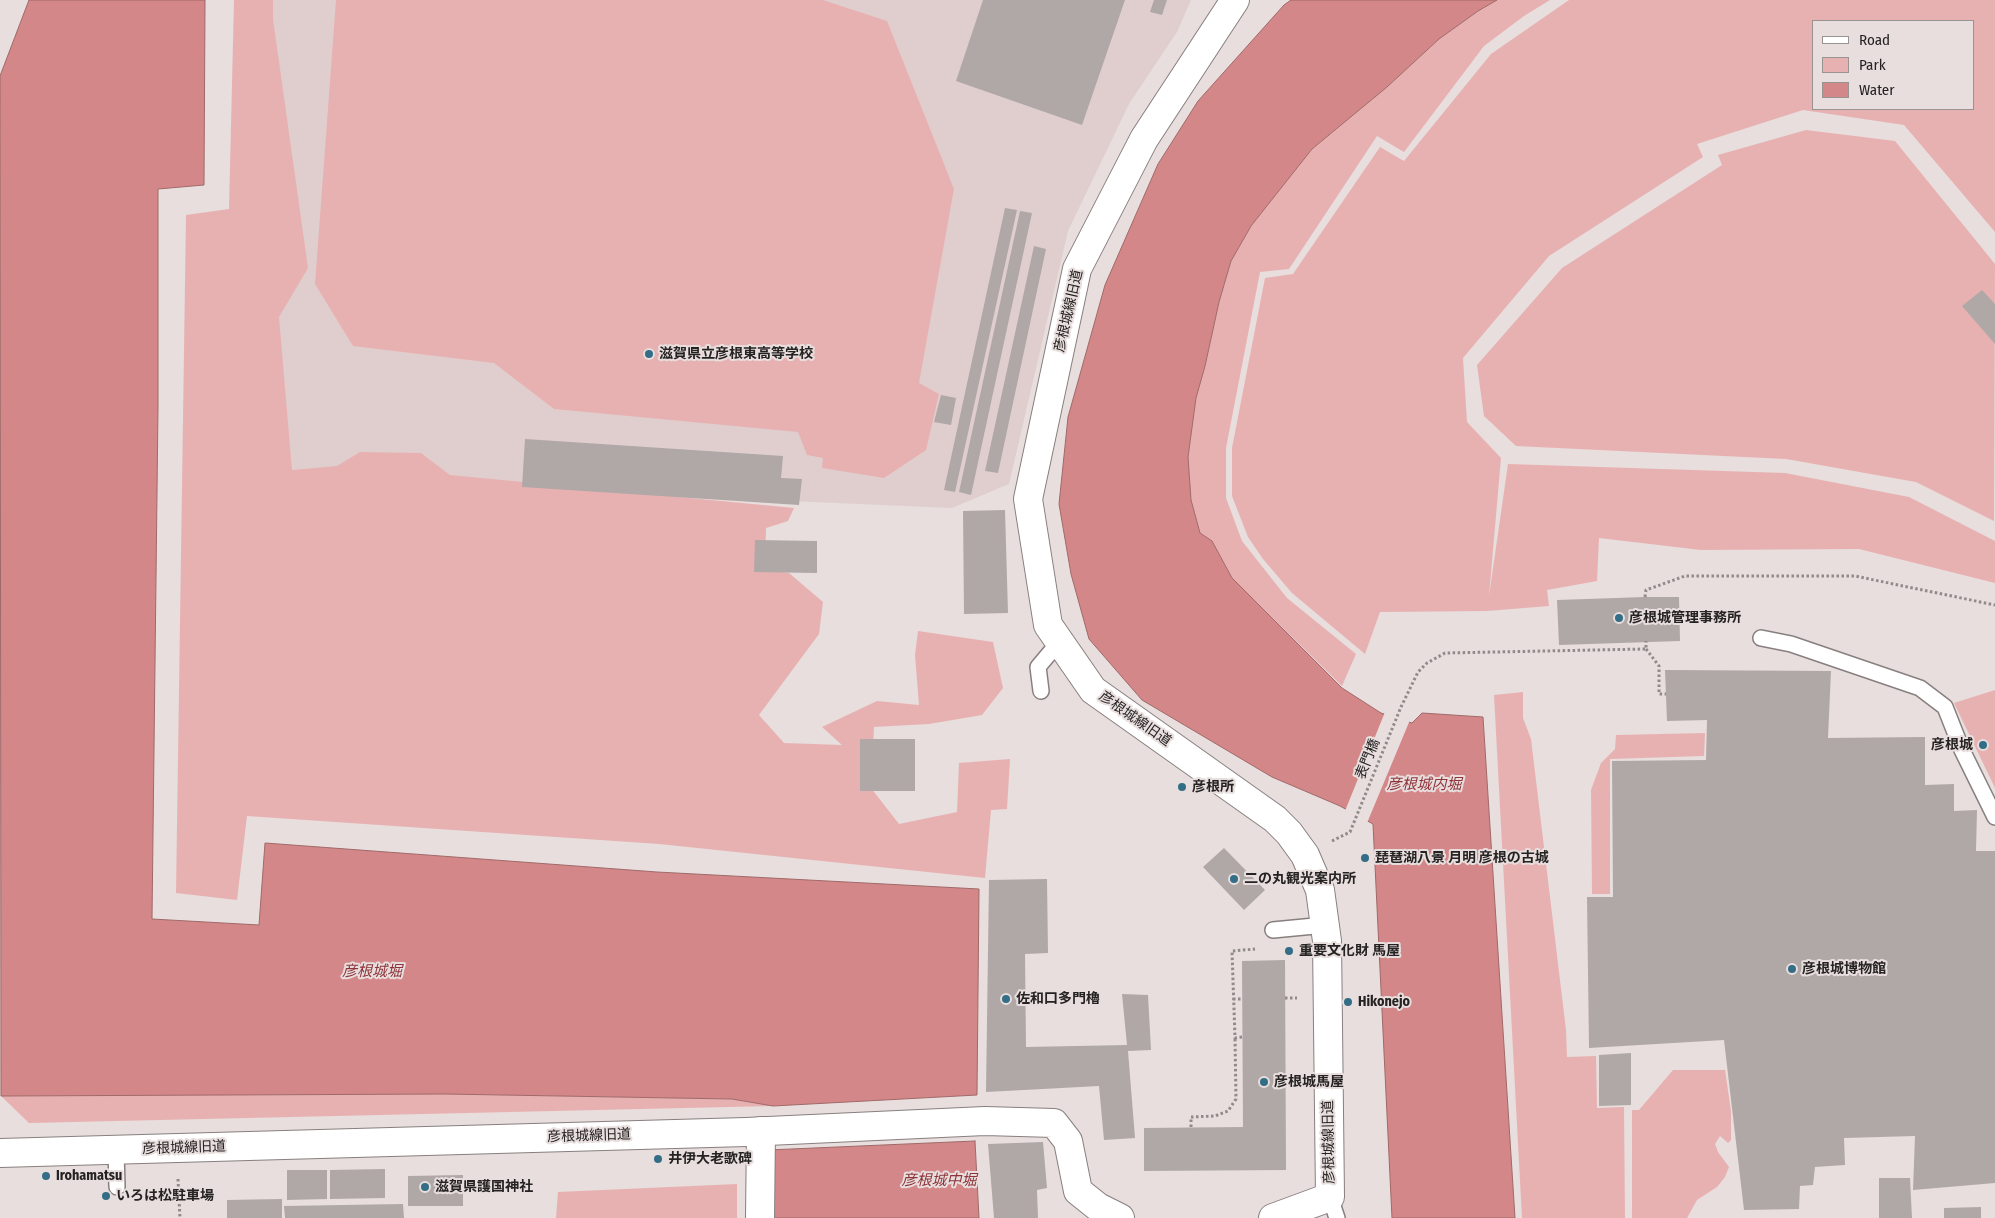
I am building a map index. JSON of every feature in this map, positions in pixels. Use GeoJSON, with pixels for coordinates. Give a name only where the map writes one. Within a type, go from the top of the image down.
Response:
{"type":"FeatureCollection","features":[{"type":"Feature","properties":{"kind":"street","name":"彦根城線旧道"},"geometry":{"type":"LineString","coordinates":[[1235,0],[1144,139],[1077,269],[1028,499],[1048,625],[1093,690],[1257,805],[1289,833],[1305,855],[1320,890],[1327,941],[1333,1207],[1273,1218]]}},
{"type":"Feature","properties":{"kind":"street","name":"彦根城線旧道"},"geometry":{"type":"LineString","coordinates":[[0,1154],[761,1131],[985,1121],[1054,1123],[1068,1141],[1078,1191],[1098,1207],[1120,1218]]}},
{"type":"Feature","properties":{"kind":"street"},"geometry":{"type":"LineString","coordinates":[[760,1218],[761,1131]]}},
{"type":"Feature","properties":{"kind":"lane"},"geometry":{"type":"LineString","coordinates":[[1761,638],[1790,644],[1920,688],[1944,707],[1962,750],[1995,817]]}},
{"type":"Feature","properties":{"kind":"lane"},"geometry":{"type":"LineString","coordinates":[[1041,691],[1038,667],[1060,642]]}},
{"type":"Feature","properties":{"kind":"lane"},"geometry":{"type":"LineString","coordinates":[[1273,930],[1325,925]]}},
{"type":"Feature","properties":{"kind":"lane"},"geometry":{"type":"LineString","coordinates":[[116,1150],[117,1187]]}},
{"type":"Feature","properties":{"kind":"path"},"geometry":{"type":"LineString","coordinates":[[1645,597],[1646,590],[1685,576],[1855,576],[1995,605]]}},
{"type":"Feature","properties":{"kind":"path"},"geometry":{"type":"LineString","coordinates":[[1646,641],[1646,649],[1659,666],[1659,694],[1666,694]]}},
{"type":"Feature","properties":{"kind":"path","name":"表門橋"},"geometry":{"type":"LineString","coordinates":[[1325,845],[1350,832],[1401,707],[1418,672],[1427,663],[1445,653],[1646,649]]}},
{"type":"Feature","properties":{"kind":"path"},"geometry":{"type":"LineString","coordinates":[[1191,1127],[1191,1117],[1215,1116],[1228,1111],[1236,1099],[1232,951],[1260,948]]}},
{"type":"Feature","properties":{"kind":"path"},"geometry":{"type":"LineString","coordinates":[[1285,998],[1300,998]]}},
{"type":"Feature","properties":{"kind":"path"},"geometry":{"type":"LineString","coordinates":[[1233,1000],[1242,999]]}},
{"type":"Feature","properties":{"kind":"path"},"geometry":{"type":"LineString","coordinates":[[1235,1038],[1242,1037]]}},
{"type":"Feature","properties":{"kind":"path"},"geometry":{"type":"LineString","coordinates":[[178,1171],[180,1218]]}},
{"type":"Feature","properties":{"kind":"shaded area","name":"滋賀県立彦根東高等学校"},"geometry":{"type":"Polygon","coordinates":[[[260,0],[1191,0],[1177,32],[1129,104],[1068,231],[1009,484],[952,508],[257,478],[260,0]]]}},
{"type":"Feature","properties":{"kind":"green space"},"geometry":{"type":"Polygon","coordinates":[[[234,0],[273,0],[273,19],[308,268],[279,317],[292,470],[337,466],[360,452],[421,453],[450,475],[794,508],[788,521],[766,528],[765,569],[789,573],[823,602],[819,634],[759,715],[784,743],[842,745],[822,727],[877,701],[919,705],[915,655],[918,631],[993,642],[1003,688],[982,715],[929,724],[874,727],[871,788],[899,824],[957,812],[959,763],[1010,759],[1007,809],[991,810],[985,878],[659,844],[247,816],[237,900],[176,893],[186,215],[229,209],[234,0]]]}},
{"type":"Feature","properties":{"kind":"green space","name":"滋賀県立彦根東高等学校"},"geometry":{"type":"Polygon","coordinates":[[[336,0],[823,0],[887,21],[954,189],[919,383],[939,394],[926,450],[884,478],[822,468],[823,458],[807,455],[798,432],[554,409],[494,363],[353,346],[315,284],[336,0]]]}},
{"type":"Feature","properties":{"kind":"green space"},"geometry":{"type":"Polygon","coordinates":[[[1497,0],[1550,0],[1524,16],[1484,46],[1404,152],[1377,136],[1289,269],[1260,272],[1226,448],[1226,498],[1242,541],[1287,598],[1356,654],[1342,686],[1232,578],[1212,541],[1200,533],[1191,500],[1188,457],[1196,398],[1231,261],[1251,226],[1312,149],[1387,87],[1439,39],[1497,0]]]}},
{"type":"Feature","properties":{"kind":"green space"},"geometry":{"type":"Polygon","coordinates":[[[1569,0],[1995,0],[1995,232],[1904,125],[1803,110],[1697,144],[1703,157],[1549,256],[1463,358],[1467,422],[1501,458],[1489,596],[1508,464],[1785,473],[1909,497],[1995,541],[1995,583],[1859,549],[1701,550],[1599,538],[1597,581],[1547,590],[1549,606],[1487,611],[1380,612],[1365,654],[1292,593],[1263,559],[1248,537],[1232,496],[1232,448],[1265,278],[1293,274],[1380,147],[1404,161],[1491,54],[1569,0]]]}},
{"type":"Feature","properties":{"kind":"green space"},"geometry":{"type":"Polygon","coordinates":[[[1806,130],[1895,141],[1995,264],[1994,521],[1916,482],[1786,459],[1516,446],[1484,416],[1477,365],[1562,268],[1722,165],[1718,155],[1806,130]]]}},
{"type":"Feature","properties":{"kind":"green space"},"geometry":{"type":"Polygon","coordinates":[[[1995,690],[1995,788],[1954,703],[1995,690]]]}},
{"type":"Feature","properties":{"kind":"green space"},"geometry":{"type":"Polygon","coordinates":[[[1523,692],[1523,718],[1531,739],[1566,1030],[1567,1057],[1596,1056],[1597,1108],[1624,1107],[1625,1218],[1522,1218],[1494,695],[1523,692]]]}},
{"type":"Feature","properties":{"kind":"green space"},"geometry":{"type":"Polygon","coordinates":[[[1705,733],[1704,756],[1610,759],[1610,894],[1592,894],[1591,790],[1601,763],[1615,749],[1616,735],[1705,733]]]}},
{"type":"Feature","properties":{"kind":"green space"},"geometry":{"type":"Polygon","coordinates":[[[1673,1070],[1725,1070],[1731,1111],[1731,1140],[1728,1143],[1720,1136],[1715,1144],[1718,1152],[1729,1167],[1725,1177],[1717,1187],[1697,1200],[1687,1218],[1632,1218],[1632,1110],[1639,1110],[1673,1070]]]}},
{"type":"Feature","properties":{"kind":"green space"},"geometry":{"type":"Polygon","coordinates":[[[445,1094],[732,1099],[773,1106],[29,1123],[1,1096],[445,1094]]]}},
{"type":"Feature","properties":{"kind":"green space"},"geometry":{"type":"Polygon","coordinates":[[[737,1184],[737,1218],[556,1218],[558,1192],[737,1184]]]}},
{"type":"Feature","properties":{"kind":"water","name":"彦根城堀"},"geometry":{"type":"Polygon","coordinates":[[[29,0],[205,0],[204,185],[158,189],[158,407],[152,919],[259,925],[265,843],[657,872],[979,889],[977,1095],[773,1106],[732,1099],[445,1094],[1,1096],[0,76],[29,0]]]}},
{"type":"Feature","properties":{"kind":"water","name":"彦根城内堀"},"geometry":{"type":"Polygon","coordinates":[[[1291,0],[1497,0],[1439,39],[1387,87],[1312,149],[1251,226],[1231,261],[1219,302],[1196,398],[1188,457],[1191,500],[1200,533],[1212,541],[1232,578],[1342,688],[1381,713],[1412,723],[1422,713],[1483,717],[1515,1218],[1392,1218],[1373,824],[1340,806],[1272,777],[1142,700],[1089,639],[1071,574],[1059,504],[1068,417],[1105,285],[1158,164],[1198,101],[1284,5],[1291,0]]]}},
{"type":"Feature","properties":{"kind":"water","name":"彦根城中堀"},"geometry":{"type":"Polygon","coordinates":[[[975,1141],[979,1218],[768,1218],[768,1150],[975,1141]]]}},
{"type":"Feature","properties":{"kind":"pier"},"geometry":{"type":"Polygon","coordinates":[[[1385,712],[1410,720],[1367,823],[1345,811],[1385,712]]]}},
{"type":"Feature","properties":{"kind":"building"},"geometry":{"type":"Polygon","coordinates":[[[983,0],[1125,0],[1082,125],[956,81],[983,0]]]}},
{"type":"Feature","properties":{"kind":"building"},"geometry":{"type":"Polygon","coordinates":[[[1154,0],[1167,0],[1162,15],[1150,12],[1154,0]]]}},
{"type":"Feature","properties":{"kind":"building"},"geometry":{"type":"Polygon","coordinates":[[[1005,208],[1017,210],[955,492],[944,490],[1005,208]]]}},
{"type":"Feature","properties":{"kind":"building"},"geometry":{"type":"Polygon","coordinates":[[[1020,211],[1032,213],[971,495],[959,492],[1020,211]]]}},
{"type":"Feature","properties":{"kind":"building"},"geometry":{"type":"Polygon","coordinates":[[[1034,246],[1046,249],[998,473],[985,471],[1034,246]]]}},
{"type":"Feature","properties":{"kind":"building"},"geometry":{"type":"Polygon","coordinates":[[[1982,290],[1995,304],[1995,344],[1962,306],[1982,290]]]}},
{"type":"Feature","properties":{"kind":"building"},"geometry":{"type":"Polygon","coordinates":[[[941,395],[956,398],[951,425],[934,422],[941,395]]]}},
{"type":"Feature","properties":{"kind":"building"},"geometry":{"type":"Polygon","coordinates":[[[525,439],[783,456],[781,478],[802,479],[799,505],[522,487],[525,439]]]}},
{"type":"Feature","properties":{"kind":"building"},"geometry":{"type":"Polygon","coordinates":[[[1005,510],[1008,613],[964,614],[963,511],[1005,510]]]}},
{"type":"Feature","properties":{"kind":"building"},"geometry":{"type":"Polygon","coordinates":[[[755,540],[817,541],[817,573],[754,572],[755,540]]]}},
{"type":"Feature","properties":{"kind":"building","name":"彦根城管理事務所"},"geometry":{"type":"Polygon","coordinates":[[[1679,597],[1680,641],[1559,645],[1557,600],[1679,597]]]}},
{"type":"Feature","properties":{"kind":"building","name":"彦根城博物館"},"geometry":{"type":"Polygon","coordinates":[[[1665,670],[1831,671],[1828,738],[1925,737],[1925,785],[1954,784],[1954,811],[1977,810],[1976,851],[1995,851],[1995,1183],[1913,1190],[1915,1136],[1844,1138],[1845,1165],[1815,1167],[1813,1185],[1800,1186],[1799,1209],[1744,1210],[1724,1040],[1589,1048],[1587,897],[1613,897],[1612,761],[1706,760],[1707,720],[1667,721],[1665,670]]]}},
{"type":"Feature","properties":{"kind":"building"},"geometry":{"type":"Polygon","coordinates":[[[860,739],[915,739],[915,791],[860,791],[860,739]]]}},
{"type":"Feature","properties":{"kind":"building","name":"二の丸観光案内所"},"geometry":{"type":"Polygon","coordinates":[[[1224,848],[1265,890],[1244,910],[1203,867],[1224,848]]]}},
{"type":"Feature","properties":{"kind":"building","name":"佐和口多門櫓"},"geometry":{"type":"Polygon","coordinates":[[[1047,879],[1048,953],[1025,954],[1026,1047],[1127,1045],[1122,994],[1148,995],[1151,1050],[1128,1051],[1135,1138],[1104,1140],[1099,1086],[986,1092],[989,880],[1047,879]]]}},
{"type":"Feature","properties":{"kind":"building","name":"彦根城馬屋"},"geometry":{"type":"Polygon","coordinates":[[[1285,960],[1286,1170],[1144,1171],[1144,1128],[1243,1127],[1242,961],[1285,960]]]}},
{"type":"Feature","properties":{"kind":"building"},"geometry":{"type":"Polygon","coordinates":[[[1631,1053],[1631,1105],[1599,1106],[1599,1055],[1631,1053]]]}},
{"type":"Feature","properties":{"kind":"building"},"geometry":{"type":"Polygon","coordinates":[[[1043,1142],[1047,1188],[1037,1190],[1038,1218],[994,1218],[988,1144],[1043,1142]]]}},
{"type":"Feature","properties":{"kind":"building"},"geometry":{"type":"Polygon","coordinates":[[[385,1169],[385,1198],[330,1199],[330,1170],[385,1169]]]}},
{"type":"Feature","properties":{"kind":"building"},"geometry":{"type":"Polygon","coordinates":[[[287,1170],[327,1170],[327,1199],[287,1200],[287,1170]]]}},
{"type":"Feature","properties":{"kind":"building"},"geometry":{"type":"Polygon","coordinates":[[[463,1175],[463,1206],[408,1206],[408,1176],[463,1175]]]}},
{"type":"Feature","properties":{"kind":"building"},"geometry":{"type":"Polygon","coordinates":[[[1879,1178],[1910,1178],[1912,1218],[1879,1218],[1879,1178]]]}},
{"type":"Feature","properties":{"kind":"building"},"geometry":{"type":"Polygon","coordinates":[[[282,1199],[282,1218],[227,1218],[227,1200],[282,1199]]]}},
{"type":"Feature","properties":{"kind":"building"},"geometry":{"type":"Polygon","coordinates":[[[403,1204],[404,1218],[285,1218],[284,1206],[403,1204]]]}},
{"type":"Feature","properties":{"kind":"building"},"geometry":{"type":"Polygon","coordinates":[[[1981,1207],[1981,1218],[1944,1218],[1944,1208],[1981,1207]]]}},
{"type":"Feature","properties":{"kind":"place","name":"滋賀県立彦根東高等学校"},"geometry":{"type":"Point","coordinates":[649,354]}},
{"type":"Feature","properties":{"kind":"place","name":"彦根城管理事務所"},"geometry":{"type":"Point","coordinates":[1619,618]}},
{"type":"Feature","properties":{"kind":"place","name":"彦根城"},"geometry":{"type":"Point","coordinates":[1983,745]}},
{"type":"Feature","properties":{"kind":"place","name":"彦根所"},"geometry":{"type":"Point","coordinates":[1182,787]}},
{"type":"Feature","properties":{"kind":"place","name":"琵琶湖八景 月明 彦根の古城"},"geometry":{"type":"Point","coordinates":[1365,858]}},
{"type":"Feature","properties":{"kind":"place","name":"二の丸観光案内所"},"geometry":{"type":"Point","coordinates":[1234,879]}},
{"type":"Feature","properties":{"kind":"place","name":"重要文化財 馬屋"},"geometry":{"type":"Point","coordinates":[1289,951]}},
{"type":"Feature","properties":{"kind":"place","name":"彦根城博物館"},"geometry":{"type":"Point","coordinates":[1792,969]}},
{"type":"Feature","properties":{"kind":"place","name":"佐和口多門櫓"},"geometry":{"type":"Point","coordinates":[1006,999]}},
{"type":"Feature","properties":{"kind":"place","name":"Hikonejo"},"geometry":{"type":"Point","coordinates":[1348,1002]}},
{"type":"Feature","properties":{"kind":"place","name":"彦根城馬屋"},"geometry":{"type":"Point","coordinates":[1264,1082]}},
{"type":"Feature","properties":{"kind":"place","name":"井伊大老歌碑"},"geometry":{"type":"Point","coordinates":[658,1159]}},
{"type":"Feature","properties":{"kind":"place","name":"Irohamatsu"},"geometry":{"type":"Point","coordinates":[46,1176]}},
{"type":"Feature","properties":{"kind":"place","name":"滋賀県護国神社"},"geometry":{"type":"Point","coordinates":[425,1187]}},
{"type":"Feature","properties":{"kind":"place","name":"いろは松駐車場"},"geometry":{"type":"Point","coordinates":[106,1196]}}]}
